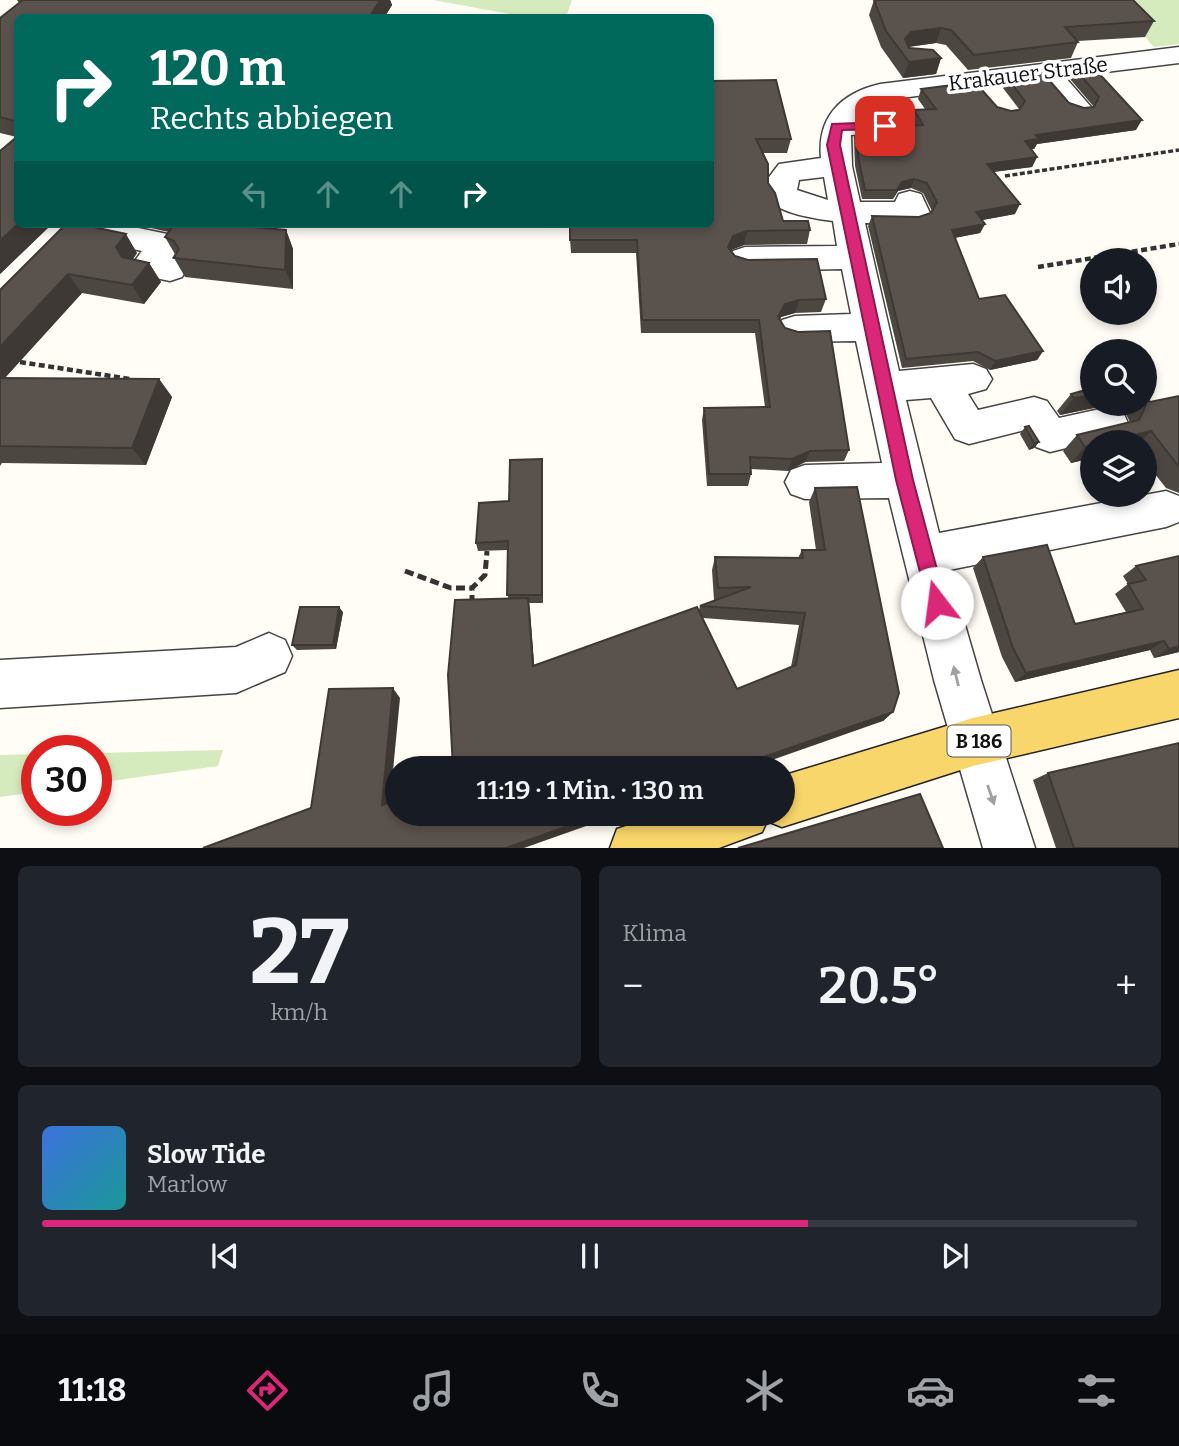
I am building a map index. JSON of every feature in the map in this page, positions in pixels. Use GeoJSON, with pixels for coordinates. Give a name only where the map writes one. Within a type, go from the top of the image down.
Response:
{"type":"FeatureCollection","features":[{"type":"Feature","properties":{"kind":"main road","name":"B 186"},"geometry":{"type":"LineString","coordinates":[[795,798],[973,742],[1179,694]]}},
{"type":"Feature","properties":{"kind":"main road"},"geometry":{"type":"LineString","coordinates":[[636,848],[706,826]]}},
{"type":"Feature","properties":{"kind":"street","name":"Krakauer Straße"},"geometry":{"type":"LineString","coordinates":[[837,126],[842,115],[856,101],[880,92],[914,103],[970,81],[1179,55]]}},
{"type":"Feature","properties":{"kind":"street"},"geometry":{"type":"LineString","coordinates":[[1057,71],[1078,108]]}},
{"type":"Feature","properties":{"kind":"street"},"geometry":{"type":"LineString","coordinates":[[885,126],[837,126],[834,145],[837,166],[905,480],[973,742],[1009,848]]}},
{"type":"Feature","properties":{"kind":"street"},"geometry":{"type":"LineString","coordinates":[[837,166],[790,172],[780,181],[782,195],[793,203],[846,212],[914,213],[910,201]]}},
{"type":"Feature","properties":{"kind":"street"},"geometry":{"type":"LineString","coordinates":[[67,231],[165,244],[148,266],[170,269]]}},
{"type":"Feature","properties":{"kind":"street"},"geometry":{"type":"LineString","coordinates":[[745,259],[857,257]]}},
{"type":"Feature","properties":{"kind":"street"},"geometry":{"type":"LineString","coordinates":[[795,328],[872,327]]}},
{"type":"Feature","properties":{"kind":"street"},"geometry":{"type":"LineString","coordinates":[[884,387],[957,380],[969,428],[1034,412],[1050,436],[1109,422]]}},
{"type":"Feature","properties":{"kind":"street"},"geometry":{"type":"LineString","coordinates":[[806,481],[905,480]]}},
{"type":"Feature","properties":{"kind":"street"},"geometry":{"type":"LineString","coordinates":[[925,555],[1166,509]]}},
{"type":"Feature","properties":{"kind":"street"},"geometry":{"type":"LineString","coordinates":[[0,684],[236,670],[270,656]]}},
{"type":"Feature","properties":{"kind":"path"},"geometry":{"type":"LineString","coordinates":[[1005,176],[1179,150]]}},
{"type":"Feature","properties":{"kind":"path"},"geometry":{"type":"LineString","coordinates":[[1152,248],[1179,244]]}},
{"type":"Feature","properties":{"kind":"path"},"geometry":{"type":"LineString","coordinates":[[1038,267],[1080,259]]}},
{"type":"Feature","properties":{"kind":"path"},"geometry":{"type":"LineString","coordinates":[[20,362],[130,379]]}},
{"type":"Feature","properties":{"kind":"path"},"geometry":{"type":"LineString","coordinates":[[472,611],[472,588],[485,575],[487,551]]}},
{"type":"Feature","properties":{"kind":"path"},"geometry":{"type":"LineString","coordinates":[[405,571],[451,588],[472,588]]}},
{"type":"Feature","properties":{"kind":"green space"},"geometry":{"type":"Polygon","coordinates":[[[433,0],[572,0],[567,14],[510,14],[433,0]]]}},
{"type":"Feature","properties":{"kind":"green space"},"geometry":{"type":"Polygon","coordinates":[[[1111,0],[1179,0],[1179,44],[1154,47],[1111,0]]]}},
{"type":"Feature","properties":{"kind":"green space"},"geometry":{"type":"Polygon","coordinates":[[[223,750],[218,766],[112,781],[112,753],[223,750]]]}},
{"type":"Feature","properties":{"kind":"green space"},"geometry":{"type":"Polygon","coordinates":[[[21,754],[21,794],[0,797],[0,755],[21,754]]]}},
{"type":"Feature","properties":{"kind":"building"},"geometry":{"type":"Polygon","coordinates":[[[23,0],[380,0],[371,14],[14,14],[14,121],[0,117],[0,18],[23,0]]]}},
{"type":"Feature","properties":{"kind":"building"},"geometry":{"type":"Polygon","coordinates":[[[874,0],[1133,0],[1154,21],[1065,27],[1078,42],[974,55],[951,30],[941,28],[911,32],[905,39],[909,48],[933,50],[941,58],[909,62],[886,31],[874,0]]]}},
{"type":"Feature","properties":{"kind":"building"},"geometry":{"type":"Polygon","coordinates":[[[1093,67],[1142,120],[1036,135],[1039,139],[1025,141],[1037,157],[987,164],[1020,204],[976,212],[985,224],[952,230],[979,299],[1005,295],[1043,351],[995,361],[978,352],[906,359],[872,216],[919,217],[931,213],[937,202],[927,183],[914,179],[902,182],[897,190],[865,190],[858,156],[857,128],[923,125],[914,110],[936,109],[921,89],[975,82],[997,107],[1019,110],[1025,101],[1007,78],[1043,73],[1069,103],[1084,108],[1094,107],[1099,97],[1075,69],[1093,67]]]}},
{"type":"Feature","properties":{"kind":"building"},"geometry":{"type":"Polygon","coordinates":[[[776,80],[791,139],[756,139],[768,164],[768,183],[775,193],[783,221],[808,221],[810,230],[747,231],[733,236],[728,247],[735,256],[748,260],[817,259],[826,299],[799,300],[785,304],[778,317],[785,328],[798,332],[830,331],[849,450],[810,451],[792,459],[750,457],[751,474],[709,474],[704,408],[770,407],[759,320],[642,320],[637,240],[570,240],[570,228],[714,228],[714,81],[776,80]]]}},
{"type":"Feature","properties":{"kind":"building"},"geometry":{"type":"Polygon","coordinates":[[[14,139],[14,228],[0,241],[0,151],[14,139]]]}},
{"type":"Feature","properties":{"kind":"building"},"geometry":{"type":"Polygon","coordinates":[[[62,228],[98,228],[126,234],[116,247],[122,257],[149,263],[132,285],[68,274],[0,347],[0,290],[62,228]]]}},
{"type":"Feature","properties":{"kind":"building"},"geometry":{"type":"Polygon","coordinates":[[[172,228],[286,230],[285,270],[174,258],[179,249],[174,241],[165,237],[172,228]]]}},
{"type":"Feature","properties":{"kind":"building"},"geometry":{"type":"Polygon","coordinates":[[[0,378],[159,379],[132,448],[0,446],[0,378]]]}},
{"type":"Feature","properties":{"kind":"building"},"geometry":{"type":"Polygon","coordinates":[[[1080,391],[1080,397],[1074,398],[1071,394],[1080,391]]]}},
{"type":"Feature","properties":{"kind":"building"},"geometry":{"type":"Polygon","coordinates":[[[1179,396],[1179,467],[1157,439],[1157,430],[1098,430],[1139,420],[1141,416],[1157,416],[1157,401],[1179,396]]]}},
{"type":"Feature","properties":{"kind":"building"},"geometry":{"type":"Polygon","coordinates":[[[1029,426],[1039,442],[1034,443],[1025,427],[1029,426]]]}},
{"type":"Feature","properties":{"kind":"building"},"geometry":{"type":"Polygon","coordinates":[[[542,459],[542,595],[507,595],[508,541],[476,543],[479,503],[509,501],[510,460],[542,459]]]}},
{"type":"Feature","properties":{"kind":"building"},"geometry":{"type":"Polygon","coordinates":[[[857,487],[899,693],[893,712],[766,756],[452,756],[448,675],[455,600],[528,598],[533,666],[697,607],[737,689],[796,665],[805,613],[700,606],[751,587],[718,588],[715,557],[803,558],[802,550],[825,550],[815,488],[857,487]]]}},
{"type":"Feature","properties":{"kind":"building"},"geometry":{"type":"Polygon","coordinates":[[[1047,545],[1075,624],[1143,609],[1128,584],[1146,580],[1136,566],[1179,556],[1179,646],[1169,649],[1164,641],[1026,673],[1013,648],[983,557],[1047,545]]]}},
{"type":"Feature","properties":{"kind":"building"},"geometry":{"type":"Polygon","coordinates":[[[300,607],[339,607],[333,645],[292,645],[300,607]]]}},
{"type":"Feature","properties":{"kind":"building"},"geometry":{"type":"Polygon","coordinates":[[[393,688],[382,805],[385,804],[385,826],[568,826],[506,848],[203,848],[311,808],[329,689],[393,688]]]}},
{"type":"Feature","properties":{"kind":"building"},"geometry":{"type":"Polygon","coordinates":[[[1179,743],[1179,848],[1074,848],[1048,773],[1179,743]]]}},
{"type":"Feature","properties":{"kind":"building"},"geometry":{"type":"Polygon","coordinates":[[[920,794],[943,848],[738,848],[920,794]]]}},
{"type":"Feature","properties":{"kind":"route"},"geometry":{"type":"LineString","coordinates":[[885,126],[837,126],[834,145],[846,212],[905,480],[937,603]]}}]}
